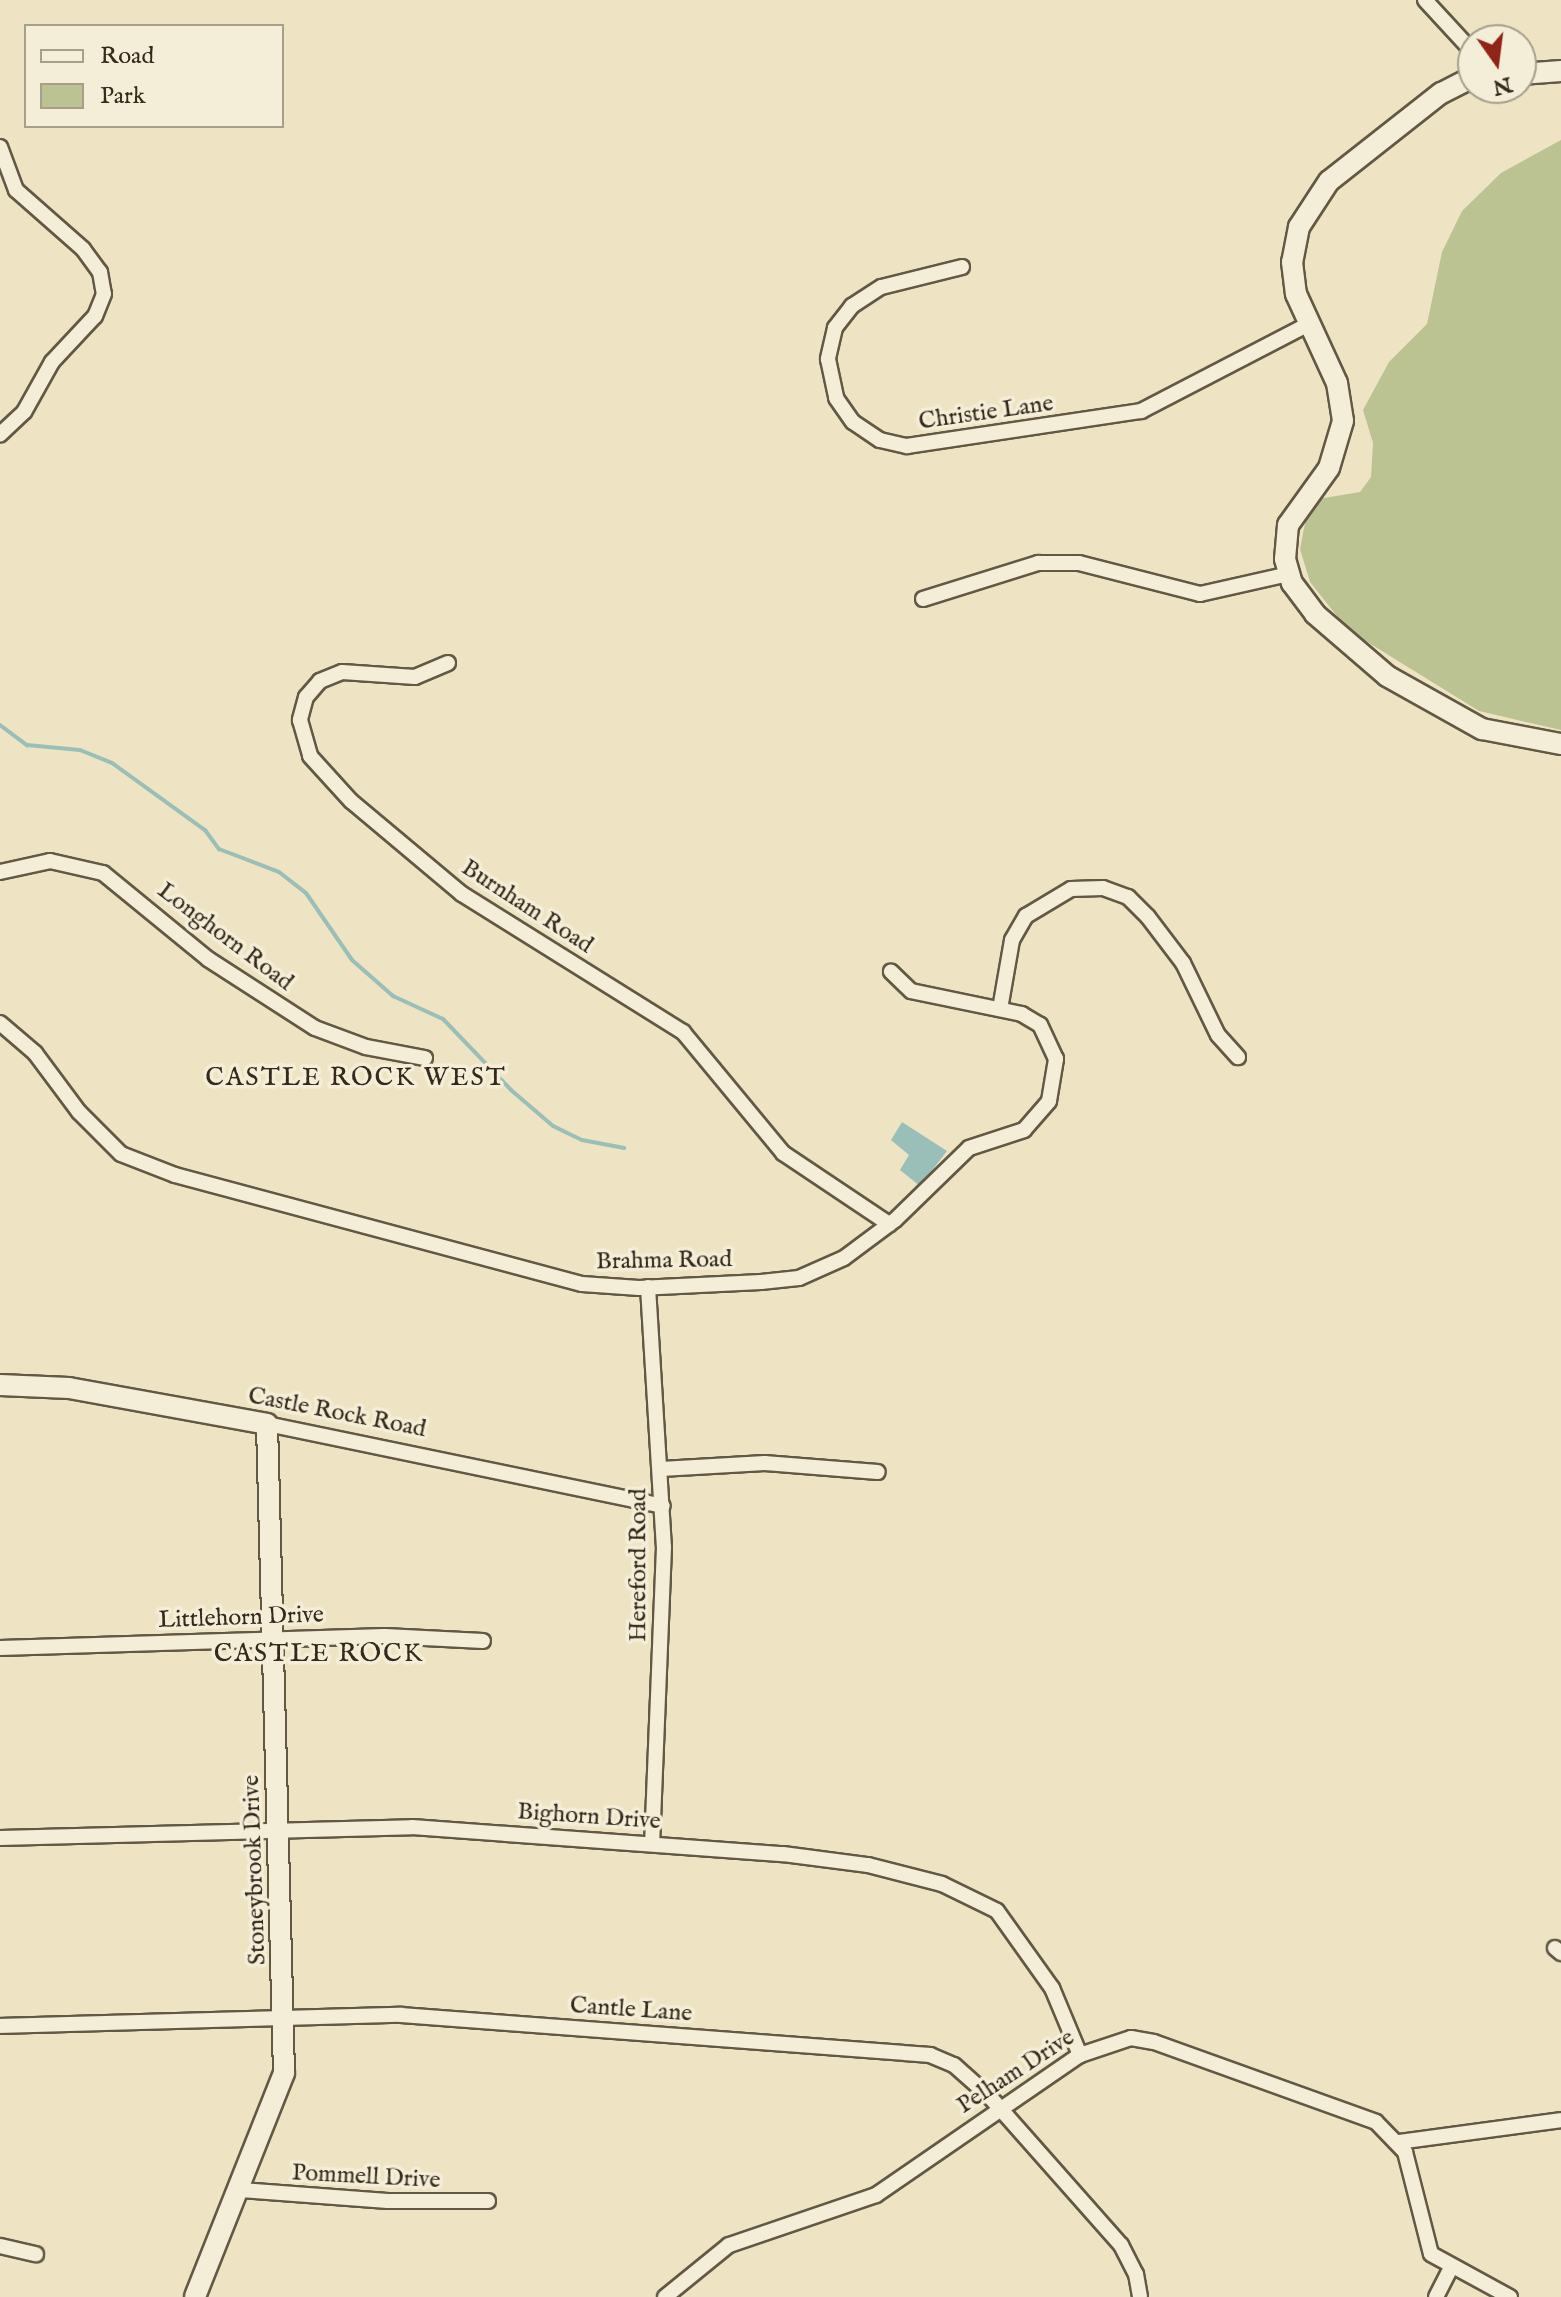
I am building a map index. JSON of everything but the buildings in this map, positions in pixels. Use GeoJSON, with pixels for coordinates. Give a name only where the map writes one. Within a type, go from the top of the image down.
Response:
{"type":"FeatureCollection","features":[{"type":"Feature","properties":{"kind":"street"},"geometry":{"type":"LineString","coordinates":[[1425,0],[1457,35]]}},
{"type":"Feature","properties":{"kind":"street"},"geometry":{"type":"LineString","coordinates":[[1537,73],[1561,71]]}},
{"type":"Feature","properties":{"kind":"street"},"geometry":{"type":"LineString","coordinates":[[1457,87],[1395,128],[1310,203],[1299,227],[1292,262],[1296,294],[1337,383],[1343,421],[1329,468],[1288,525],[1289,574],[1315,614],[1387,676],[1482,729],[1561,744]]}},
{"type":"Feature","properties":{"kind":"street"},"geometry":{"type":"LineString","coordinates":[[0,147],[16,190],[83,249],[100,272],[104,294],[95,316],[52,362],[24,412],[0,434]]}},
{"type":"Feature","properties":{"kind":"street","name":"Christie Lane"},"geometry":{"type":"LineString","coordinates":[[962,267],[881,287],[852,306],[835,328],[828,359],[831,383],[843,411],[867,433],[907,446],[1120,417],[1167,402],[1309,324]]}},
{"type":"Feature","properties":{"kind":"street"},"geometry":{"type":"LineString","coordinates":[[923,599],[1038,563],[1079,563],[1200,594],[1289,574]]}},
{"type":"Feature","properties":{"kind":"street","name":"Burnham Road"},"geometry":{"type":"LineString","coordinates":[[448,663],[415,677],[342,672],[320,681],[306,697],[300,720],[310,756],[351,801],[462,894],[683,1032],[783,1153],[889,1224]]}},
{"type":"Feature","properties":{"kind":"street","name":"Longhorn Road"},"geometry":{"type":"LineString","coordinates":[[0,872],[50,861],[103,873],[208,959],[315,1028],[366,1047],[425,1058]]}},
{"type":"Feature","properties":{"kind":"street"},"geometry":{"type":"LineString","coordinates":[[1000,1009],[1012,940],[1026,916],[1071,889],[1103,888],[1128,897],[1148,917],[1183,963],[1218,1035],[1238,1057]]}},
{"type":"Feature","properties":{"kind":"street","name":"Brahma Road"},"geometry":{"type":"LineString","coordinates":[[0,1023],[35,1053],[99,1134],[121,1154],[148,1166],[524,1271],[582,1284],[648,1287],[799,1278],[844,1258],[889,1224],[969,1148],[1024,1130],[1049,1101],[1057,1072],[1049,1037],[1030,1018],[911,991],[891,972]]}},
{"type":"Feature","properties":{"kind":"street","name":"Hereford Road"},"geometry":{"type":"LineString","coordinates":[[648,1287],[663,1506],[652,1844]]}},
{"type":"Feature","properties":{"kind":"street","name":"Castle Rock Road"},"geometry":{"type":"LineString","coordinates":[[0,1385],[69,1388],[267,1424],[663,1506]]}},
{"type":"Feature","properties":{"kind":"street","name":"Stoneybrook Drive"},"geometry":{"type":"LineString","coordinates":[[195,2297],[281,2088],[285,2016],[267,1424]]}},
{"type":"Feature","properties":{"kind":"street"},"geometry":{"type":"LineString","coordinates":[[661,1469],[765,1463],[878,1472]]}},
{"type":"Feature","properties":{"kind":"street","name":"Littlehorn Drive"},"geometry":{"type":"LineString","coordinates":[[0,1648],[439,1636],[483,1641]]}},
{"type":"Feature","properties":{"kind":"street","name":"Bighorn Drive"},"geometry":{"type":"LineString","coordinates":[[0,1838],[412,1827],[652,1844],[868,1865],[982,1900],[1010,1924],[1052,1988],[1080,2055]]}},
{"type":"Feature","properties":{"kind":"street","name":"Cantle Lane"},"geometry":{"type":"LineString","coordinates":[[0,2026],[401,2015],[930,2055],[965,2073],[1121,2245],[1136,2274],[1140,2297]]}},
{"type":"Feature","properties":{"kind":"street","name":"Pelham Drive"},"geometry":{"type":"LineString","coordinates":[[665,2297],[729,2245],[876,2195],[999,2107],[1080,2055],[1116,2040],[1146,2040],[1369,2119],[1399,2142]]}},
{"type":"Feature","properties":{"kind":"street"},"geometry":{"type":"LineString","coordinates":[[1510,2297],[1451,2268],[1425,2244],[1399,2142],[1561,2120]]}},
{"type":"Feature","properties":{"kind":"street","name":"Pommell Drive"},"geometry":{"type":"LineString","coordinates":[[241,2190],[388,2201],[488,2201]]}},
{"type":"Feature","properties":{"kind":"street"},"geometry":{"type":"LineString","coordinates":[[0,2246],[36,2254]]}},
{"type":"Feature","properties":{"kind":"street"},"geometry":{"type":"LineString","coordinates":[[1436,2297],[1451,2268]]}},
{"type":"Feature","properties":{"kind":"green space"},"geometry":{"type":"Polygon","coordinates":[[[1561,140],[1561,730],[1479,711],[1348,630],[1310,582],[1300,549],[1307,513],[1318,499],[1360,492],[1371,477],[1373,443],[1363,410],[1389,362],[1427,324],[1442,252],[1462,211],[1501,173],[1561,140]]]}},
{"type":"Feature","properties":{"kind":"water"},"geometry":{"type":"Polygon","coordinates":[[[902,1122],[947,1151],[920,1186],[900,1170],[909,1155],[891,1140],[902,1122]]]}},
{"type":"Feature","properties":{"kind":"waterway"},"geometry":{"type":"LineString","coordinates":[[0,725],[27,745],[80,750],[112,763],[205,830],[219,849],[279,872],[306,893],[352,960],[393,996],[443,1019],[511,1090],[553,1126],[582,1140],[624,1148]]}},
{"type":"Feature","properties":{"kind":"district","name":"CASTLE ROCK WEST"},"geometry":{"type":"Point","coordinates":[356,1078]}},
{"type":"Feature","properties":{"kind":"district","name":"CASTLE ROCK"},"geometry":{"type":"Point","coordinates":[319,1654]}}]}
